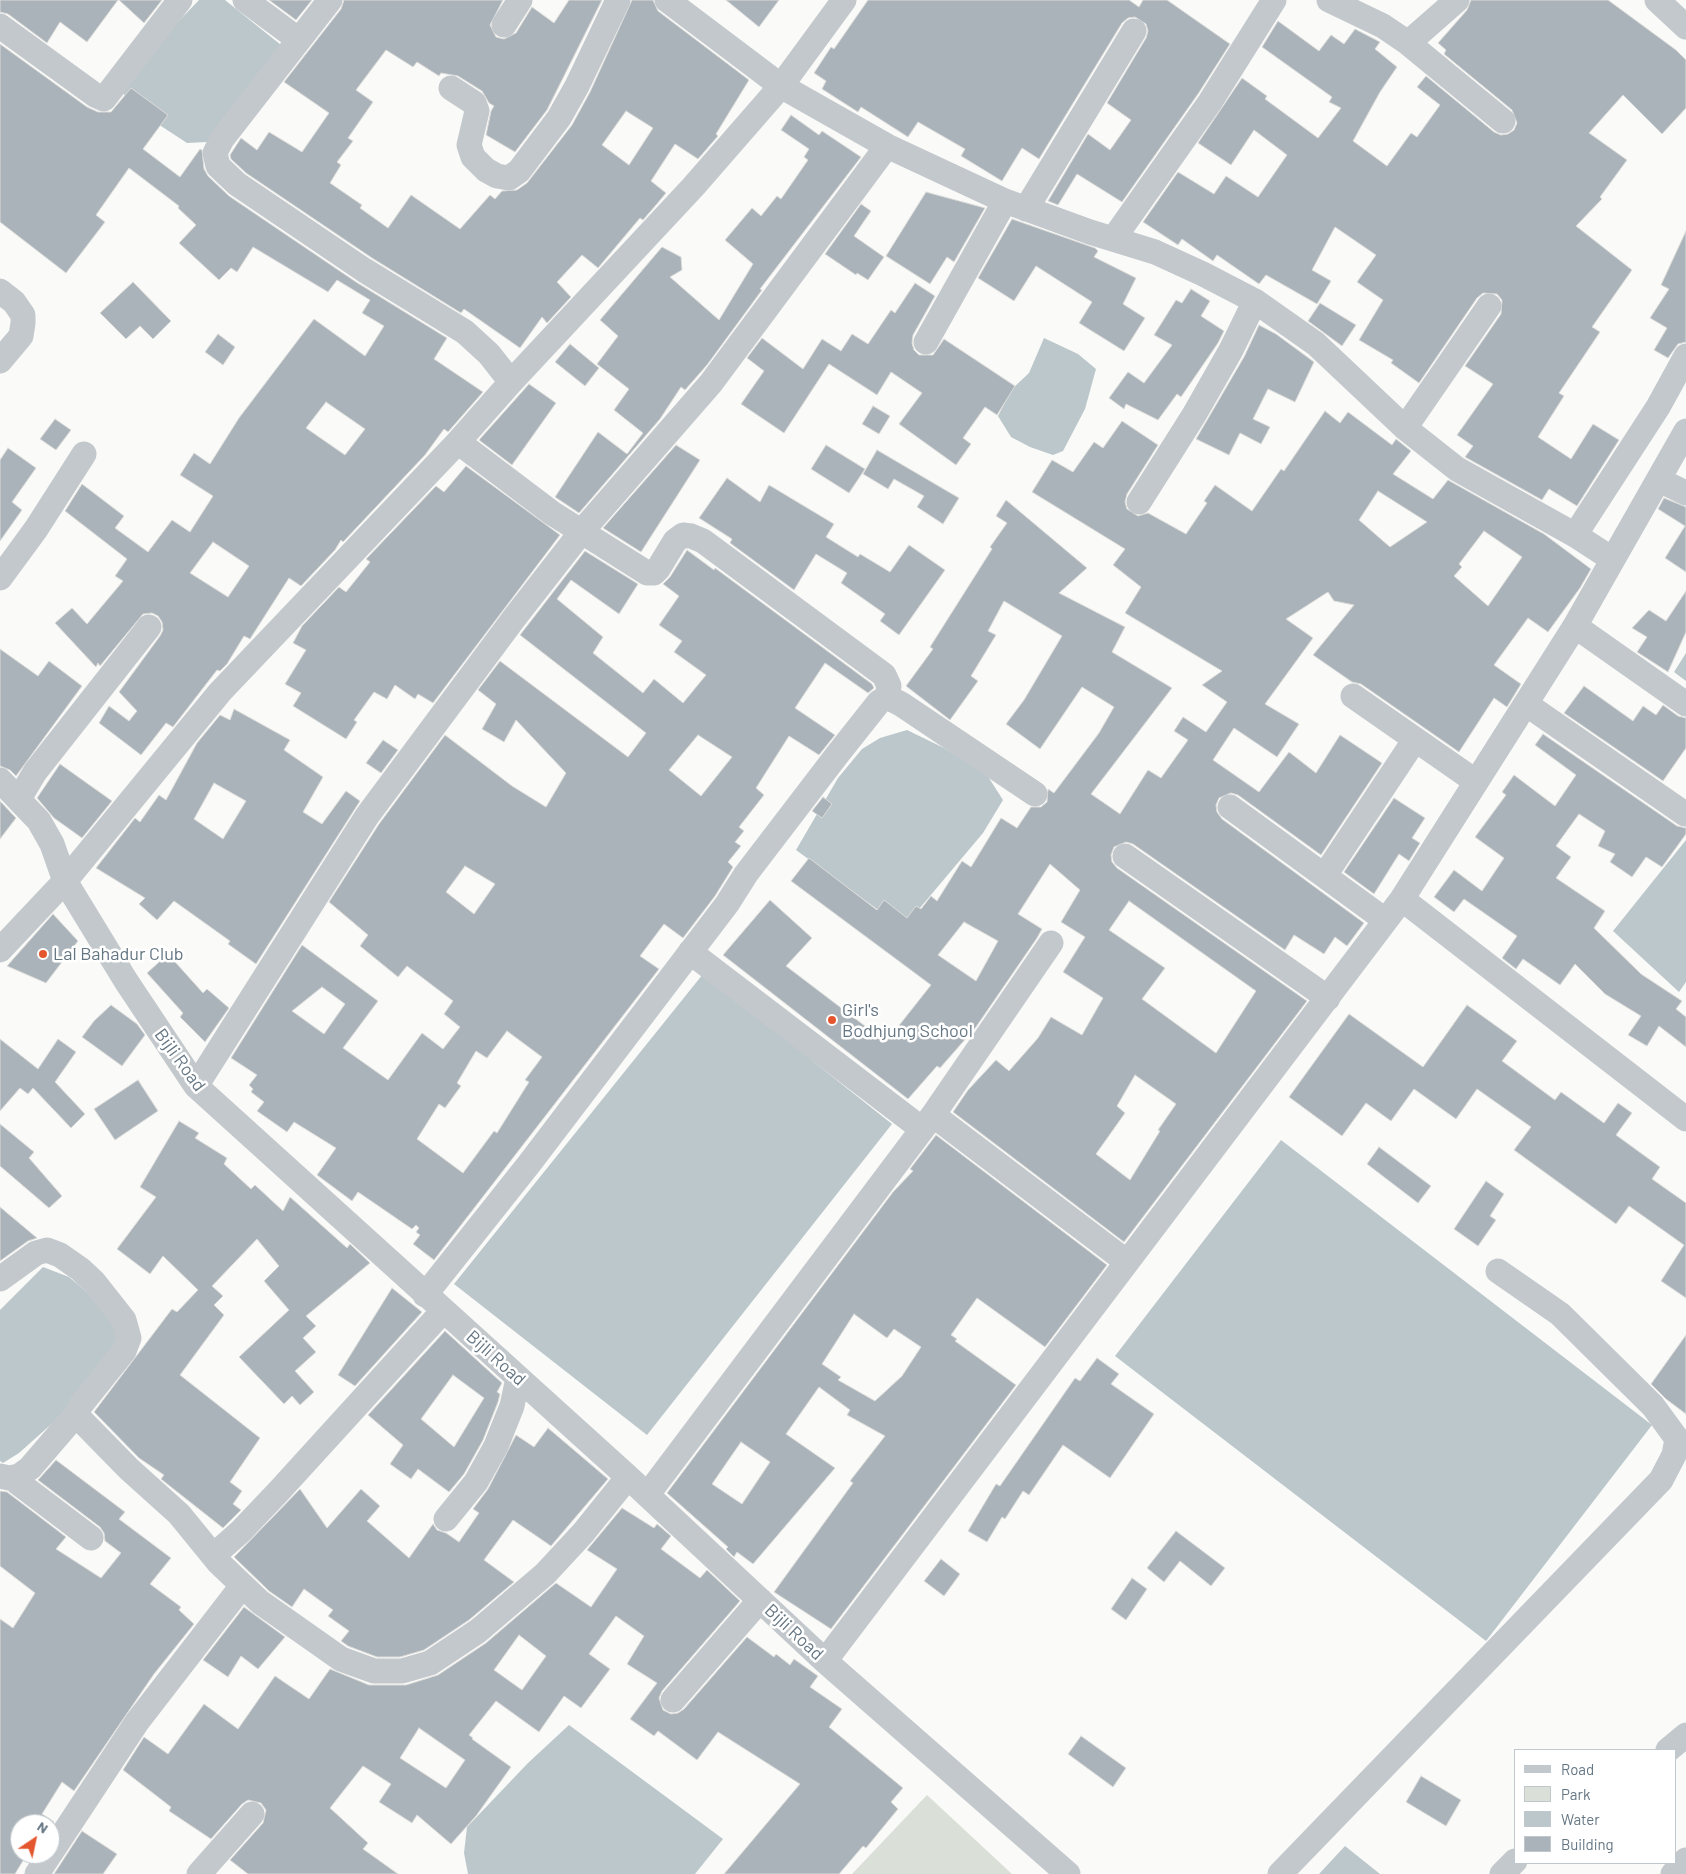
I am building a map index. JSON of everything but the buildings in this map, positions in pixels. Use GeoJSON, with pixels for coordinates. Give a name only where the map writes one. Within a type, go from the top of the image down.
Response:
{"type":"FeatureCollection","features":[{"type":"Feature","properties":{"kind":"street"},"geometry":{"type":"LineString","coordinates":[[0,26],[95,95],[104,98],[180,0]]}},
{"type":"Feature","properties":{"kind":"street"},"geometry":{"type":"LineString","coordinates":[[245,0],[299,40]]}},
{"type":"Feature","properties":{"kind":"street"},"geometry":{"type":"LineString","coordinates":[[330,0],[222,138],[215,153],[218,166],[237,184],[357,265],[466,332],[489,354],[511,382]]}},
{"type":"Feature","properties":{"kind":"street"},"geometry":{"type":"LineString","coordinates":[[504,25],[520,0]]}},
{"type":"Feature","properties":{"kind":"street"},"geometry":{"type":"LineString","coordinates":[[451,88],[474,103],[477,111],[469,145],[473,157],[491,173],[510,178],[519,171],[559,118],[577,86],[618,0]]}},
{"type":"Feature","properties":{"kind":"street"},"geometry":{"type":"LineString","coordinates":[[667,0],[781,86],[887,146],[1015,205],[1090,232],[1155,252],[1204,274],[1255,301],[1316,344],[1405,428],[1457,469],[1575,535],[1612,559]]}},
{"type":"Feature","properties":{"kind":"street"},"geometry":{"type":"LineString","coordinates":[[0,950],[65,880],[220,692],[276,630],[458,442],[511,382],[693,187],[781,86],[844,0]]}},
{"type":"Feature","properties":{"kind":"street"},"geometry":{"type":"LineString","coordinates":[[1114,238],[1210,102],[1274,0]]}},
{"type":"Feature","properties":{"kind":"street"},"geometry":{"type":"LineString","coordinates":[[1329,0],[1383,26],[1408,43],[1502,121]]}},
{"type":"Feature","properties":{"kind":"street"},"geometry":{"type":"LineString","coordinates":[[1408,43],[1457,0]]}},
{"type":"Feature","properties":{"kind":"street"},"geometry":{"type":"LineString","coordinates":[[1656,0],[1686,27]]}},
{"type":"Feature","properties":{"kind":"street"},"geometry":{"type":"LineString","coordinates":[[926,342],[1015,205],[1134,31]]}},
{"type":"Feature","properties":{"kind":"street"},"geometry":{"type":"LineString","coordinates":[[196,1086],[367,816],[515,617],[582,531],[711,383],[887,146]]}},
{"type":"Feature","properties":{"kind":"street"},"geometry":{"type":"LineString","coordinates":[[0,291],[14,302],[23,315],[20,336],[0,362]]}},
{"type":"Feature","properties":{"kind":"street"},"geometry":{"type":"LineString","coordinates":[[1139,502],[1194,415],[1231,350],[1255,301]]}},
{"type":"Feature","properties":{"kind":"street"},"geometry":{"type":"LineString","coordinates":[[1405,428],[1489,306]]}},
{"type":"Feature","properties":{"kind":"street"},"geometry":{"type":"LineString","coordinates":[[1575,535],[1658,407],[1686,356]]}},
{"type":"Feature","properties":{"kind":"street"},"geometry":{"type":"LineString","coordinates":[[825,1661],[1402,899],[1475,781],[1575,626],[1686,431]]}},
{"type":"Feature","properties":{"kind":"street"},"geometry":{"type":"LineString","coordinates":[[213,1556],[273,1498],[434,1303],[529,1164],[836,755],[879,702],[887,697],[889,686],[884,675],[703,541],[684,535],[675,541],[658,569],[654,573],[647,573],[552,514],[458,442]]}},
{"type":"Feature","properties":{"kind":"street"},"geometry":{"type":"LineString","coordinates":[[0,578],[36,529],[84,454]]}},
{"type":"Feature","properties":{"kind":"street"},"geometry":{"type":"LineString","coordinates":[[1659,480],[1686,493]]}},
{"type":"Feature","properties":{"kind":"street"},"geometry":{"type":"LineString","coordinates":[[1575,626],[1686,704]]}},
{"type":"Feature","properties":{"kind":"street"},"geometry":{"type":"LineString","coordinates":[[19,799],[36,772],[148,627]]}},
{"type":"Feature","properties":{"kind":"street"},"geometry":{"type":"LineString","coordinates":[[1353,696],[1414,741],[1475,781]]}},
{"type":"Feature","properties":{"kind":"street"},"geometry":{"type":"LineString","coordinates":[[887,697],[901,704],[1035,794]]}},
{"type":"Feature","properties":{"kind":"street"},"geometry":{"type":"LineString","coordinates":[[1526,704],[1685,814]]}},
{"type":"Feature","properties":{"kind":"street"},"geometry":{"type":"LineString","coordinates":[[1325,875],[1414,741]]}},
{"type":"Feature","properties":{"kind":"street","name":"Bijli Road"},"geometry":{"type":"LineString","coordinates":[[0,780],[44,829],[52,844],[65,880],[126,981],[196,1086],[434,1303],[648,1494],[825,1661],[1055,1869]]}},
{"type":"Feature","properties":{"kind":"street"},"geometry":{"type":"LineString","coordinates":[[1230,808],[1385,920]]}},
{"type":"Feature","properties":{"kind":"street"},"geometry":{"type":"LineString","coordinates":[[1125,856],[1328,998]]}},
{"type":"Feature","properties":{"kind":"street"},"geometry":{"type":"LineString","coordinates":[[1402,899],[1686,1119]]}},
{"type":"Feature","properties":{"kind":"street"},"geometry":{"type":"LineString","coordinates":[[648,1494],[927,1122],[1050,943]]}},
{"type":"Feature","properties":{"kind":"street"},"geometry":{"type":"LineString","coordinates":[[690,952],[927,1122],[1127,1262]]}},
{"type":"Feature","properties":{"kind":"street"},"geometry":{"type":"LineString","coordinates":[[0,1279],[36,1253],[47,1250],[60,1255],[80,1268],[109,1299],[124,1320],[129,1338],[124,1351],[85,1398],[78,1412],[30,1468],[9,1476]]}},
{"type":"Feature","properties":{"kind":"street"},"geometry":{"type":"LineString","coordinates":[[1280,1874],[1661,1480],[1681,1441],[1653,1406],[1560,1314],[1498,1271]]}},
{"type":"Feature","properties":{"kind":"street"},"geometry":{"type":"LineString","coordinates":[[446,1519],[476,1482],[486,1466],[507,1421],[518,1378]]}},
{"type":"Feature","properties":{"kind":"street"},"geometry":{"type":"LineString","coordinates":[[78,1412],[79,1418],[129,1469],[179,1514],[213,1556],[260,1602],[341,1659],[374,1671],[402,1671],[430,1663],[478,1631],[538,1580],[583,1533],[628,1476]]}},
{"type":"Feature","properties":{"kind":"street"},"geometry":{"type":"LineString","coordinates":[[9,1476],[91,1538]]}},
{"type":"Feature","properties":{"kind":"street"},"geometry":{"type":"LineString","coordinates":[[60,1839],[136,1722],[242,1586]]}},
{"type":"Feature","properties":{"kind":"street"},"geometry":{"type":"LineString","coordinates":[[673,1700],[760,1600]]}},
{"type":"Feature","properties":{"kind":"street"},"geometry":{"type":"LineString","coordinates":[[1669,1749],[1686,1735]]}},
{"type":"Feature","properties":{"kind":"street"},"geometry":{"type":"LineString","coordinates":[[199,1874],[252,1814]]}},
{"type":"Feature","properties":{"kind":"street"},"geometry":{"type":"LineString","coordinates":[[1673,1874],[1686,1860]]}},
{"type":"Feature","properties":{"kind":"street"},"geometry":{"type":"LineString","coordinates":[[1502,1874],[1514,1862]]}},
{"type":"Feature","properties":{"kind":"green space"},"geometry":{"type":"Polygon","coordinates":[[[927,1795],[1012,1874],[852,1874],[927,1795]]]}},
{"type":"Feature","properties":{"kind":"water"},"geometry":{"type":"Polygon","coordinates":[[[199,0],[225,0],[281,45],[207,142],[187,143],[135,109],[123,93],[177,23],[199,0]]]}},
{"type":"Feature","properties":{"kind":"water"},"geometry":{"type":"Polygon","coordinates":[[[1044,338],[1078,354],[1096,369],[1085,409],[1063,451],[1053,455],[1030,447],[1011,437],[998,416],[1012,389],[1029,373],[1044,338]]]}},
{"type":"Feature","properties":{"kind":"water"},"geometry":{"type":"Polygon","coordinates":[[[1686,653],[1686,681],[1674,672],[1686,653]]]}},
{"type":"Feature","properties":{"kind":"water"},"geometry":{"type":"Polygon","coordinates":[[[907,730],[944,748],[987,775],[1003,800],[983,833],[903,928],[796,850],[838,778],[862,749],[880,738],[907,730]]]}},
{"type":"Feature","properties":{"kind":"water"},"geometry":{"type":"Polygon","coordinates":[[[1686,840],[1686,982],[1679,992],[1613,931],[1686,840]]]}},
{"type":"Feature","properties":{"kind":"water"},"geometry":{"type":"Polygon","coordinates":[[[703,974],[892,1124],[647,1435],[454,1284],[703,974]]]}},
{"type":"Feature","properties":{"kind":"water"},"geometry":{"type":"Polygon","coordinates":[[[1281,1140],[1652,1425],[1486,1641],[1115,1356],[1281,1140]]]}},
{"type":"Feature","properties":{"kind":"water"},"geometry":{"type":"Polygon","coordinates":[[[43,1267],[69,1277],[81,1287],[113,1317],[118,1334],[111,1358],[66,1411],[19,1453],[3,1463],[0,1461],[0,1310],[43,1267]]]}},
{"type":"Feature","properties":{"kind":"water"},"geometry":{"type":"Polygon","coordinates":[[[569,1725],[723,1839],[695,1874],[468,1874],[464,1853],[467,1827],[528,1763],[569,1725]]]}},
{"type":"Feature","properties":{"kind":"water"},"geometry":{"type":"Polygon","coordinates":[[[1345,1846],[1380,1874],[1319,1874],[1345,1846]]]}},
{"type":"Feature","properties":{"kind":"place","name":"Lal Bahadur Club"},"geometry":{"type":"Point","coordinates":[43,954]}},
{"type":"Feature","properties":{"kind":"place","name":"Girl's Bodhjung School"},"geometry":{"type":"Point","coordinates":[832,1020]}}]}
